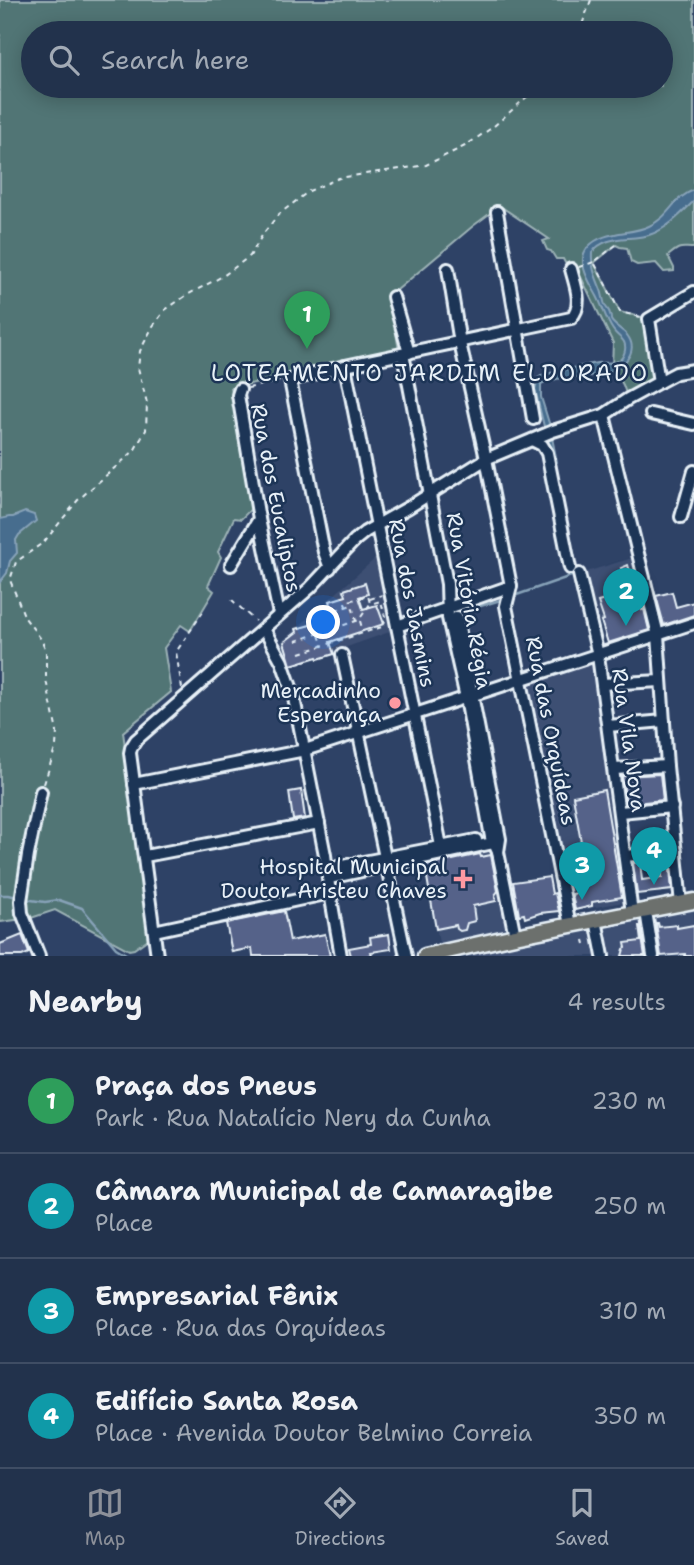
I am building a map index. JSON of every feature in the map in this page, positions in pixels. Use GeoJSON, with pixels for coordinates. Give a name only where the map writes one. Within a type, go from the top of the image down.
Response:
{"type":"FeatureCollection","features":[{"type":"Feature","properties":{"kind":"main road"},"geometry":{"type":"LineString","coordinates":[[425,956],[687,902]]}},
{"type":"Feature","properties":{"kind":"street"},"geometry":{"type":"LineString","coordinates":[[497,212],[533,419]]}},
{"type":"Feature","properties":{"kind":"street"},"geometry":{"type":"LineString","coordinates":[[393,622],[448,608],[511,587],[447,269]]}},
{"type":"Feature","properties":{"kind":"street"},"geometry":{"type":"LineString","coordinates":[[330,568],[324,552],[290,380],[571,318],[577,313],[579,300],[572,269]]}},
{"type":"Feature","properties":{"kind":"street"},"geometry":{"type":"LineString","coordinates":[[659,382],[649,319],[694,292]]}},
{"type":"Feature","properties":{"kind":"street","name":"Rua Vitória Régia"},"geometry":{"type":"LineString","coordinates":[[393,297],[406,354],[447,584],[448,618],[470,697]]}},
{"type":"Feature","properties":{"kind":"street","name":"Rua dos Jasmins"},"geometry":{"type":"LineString","coordinates":[[345,366],[391,593],[393,622],[441,846]]}},
{"type":"Feature","properties":{"kind":"street"},"geometry":{"type":"LineString","coordinates":[[157,956],[130,753],[133,744],[330,568],[365,531],[486,459],[553,431],[604,415],[676,373],[694,370]]}},
{"type":"Feature","properties":{"kind":"street","name":"Rua dos Eucaliptos"},"geometry":{"type":"LineString","coordinates":[[240,389],[237,395],[279,614]]}},
{"type":"Feature","properties":{"kind":"street"},"geometry":{"type":"LineString","coordinates":[[650,414],[694,424]]}},
{"type":"Feature","properties":{"kind":"street"},"geometry":{"type":"LineString","coordinates":[[604,415],[657,635],[676,851],[687,902]]}},
{"type":"Feature","properties":{"kind":"street","name":"Rua Vila Nova"},"geometry":{"type":"LineString","coordinates":[[535,439],[545,449],[555,468],[574,571],[598,655],[625,856],[653,956]]}},
{"type":"Feature","properties":{"kind":"street"},"geometry":{"type":"LineString","coordinates":[[681,517],[694,471]]}},
{"type":"Feature","properties":{"kind":"street"},"geometry":{"type":"LineString","coordinates":[[231,565],[259,519]]}},
{"type":"Feature","properties":{"kind":"street","name":"Rua das Orquídeas"},"geometry":{"type":"LineString","coordinates":[[511,587],[506,606],[570,925]]}},
{"type":"Feature","properties":{"kind":"street","name":"Rua Vitória Régia"},"geometry":{"type":"LineString","coordinates":[[457,617],[515,936]]}},
{"type":"Feature","properties":{"kind":"street"},"geometry":{"type":"LineString","coordinates":[[134,784],[305,750],[694,623]]}},
{"type":"Feature","properties":{"kind":"street"},"geometry":{"type":"LineString","coordinates":[[261,627],[273,644],[289,677],[319,823],[341,956]]}},
{"type":"Feature","properties":{"kind":"street"},"geometry":{"type":"LineString","coordinates":[[342,654],[406,956]]}},
{"type":"Feature","properties":{"kind":"street"},"geometry":{"type":"LineString","coordinates":[[602,684],[661,681]]}},
{"type":"Feature","properties":{"kind":"street"},"geometry":{"type":"LineString","coordinates":[[608,726],[664,721]]}},
{"type":"Feature","properties":{"kind":"street"},"geometry":{"type":"LineString","coordinates":[[614,768],[667,766]]}},
{"type":"Feature","properties":{"kind":"street"},"geometry":{"type":"LineString","coordinates":[[39,956],[22,913],[21,897],[41,792]]}},
{"type":"Feature","properties":{"kind":"street"},"geometry":{"type":"LineString","coordinates":[[620,812],[672,807]]}},
{"type":"Feature","properties":{"kind":"street"},"geometry":{"type":"LineString","coordinates":[[145,856],[319,823]]}},
{"type":"Feature","properties":{"kind":"street"},"geometry":{"type":"LineString","coordinates":[[386,861],[496,843]]}},
{"type":"Feature","properties":{"kind":"street"},"geometry":{"type":"LineString","coordinates":[[328,874],[441,846],[496,843]]}},
{"type":"Feature","properties":{"kind":"street"},"geometry":{"type":"LineString","coordinates":[[625,856],[676,851]]}},
{"type":"Feature","properties":{"kind":"street"},"geometry":{"type":"LineString","coordinates":[[154,931],[330,892]]}},
{"type":"Feature","properties":{"kind":"street"},"geometry":{"type":"LineString","coordinates":[[596,920],[603,956]]}},
{"type":"Feature","properties":{"kind":"path"},"geometry":{"type":"LineString","coordinates":[[583,21],[591,0]]}},
{"type":"Feature","properties":{"kind":"path"},"geometry":{"type":"LineString","coordinates":[[41,792],[56,746],[57,732],[46,680],[46,650],[25,618],[10,580],[16,562],[44,542],[78,500],[134,451],[146,430],[147,403],[138,368],[140,351],[153,326],[166,310],[187,295],[223,276],[250,256],[278,215],[309,191],[339,178],[426,165],[465,146],[493,127],[526,98]]}},
{"type":"Feature","properties":{"kind":"path"},"geometry":{"type":"LineString","coordinates":[[572,269],[594,262],[616,245]]}},
{"type":"Feature","properties":{"kind":"path"},"geometry":{"type":"LineString","coordinates":[[594,262],[620,312],[649,319]]}},
{"type":"Feature","properties":{"kind":"path"},"geometry":{"type":"LineString","coordinates":[[240,389],[290,380]]}},
{"type":"Feature","properties":{"kind":"path"},"geometry":{"type":"LineString","coordinates":[[346,607],[345,602],[391,593]]}},
{"type":"Feature","properties":{"kind":"path"},"geometry":{"type":"LineString","coordinates":[[369,599],[370,604]]}},
{"type":"Feature","properties":{"kind":"path"},"geometry":{"type":"LineString","coordinates":[[232,600],[261,627]]}},
{"type":"Feature","properties":{"kind":"path"},"geometry":{"type":"LineString","coordinates":[[296,641],[358,621],[370,604],[381,601],[393,622],[300,653]]}},
{"type":"Feature","properties":{"kind":"path"},"geometry":{"type":"LineString","coordinates":[[335,610],[352,605],[363,634]]}},
{"type":"Feature","properties":{"kind":"path"},"geometry":{"type":"LineString","coordinates":[[184,699],[176,652],[203,612]]}},
{"type":"Feature","properties":{"kind":"path"},"geometry":{"type":"LineString","coordinates":[[319,634],[323,646]]}},
{"type":"Feature","properties":{"kind":"shaded area"},"geometry":{"type":"Polygon","coordinates":[[[694,190],[694,201],[662,229],[642,237],[603,243],[592,253],[594,272],[611,320],[627,335],[632,345],[630,355],[624,363],[607,373],[558,379],[541,384],[541,397],[557,462],[553,464],[535,389],[538,378],[544,374],[597,363],[616,362],[622,358],[625,350],[624,342],[614,332],[588,278],[583,265],[584,253],[601,238],[642,229],[656,222],[681,198],[694,190]]]}},
{"type":"Feature","properties":{"kind":"shaded area"},"geometry":{"type":"Polygon","coordinates":[[[25,512],[34,515],[36,521],[16,540],[17,553],[0,582],[0,519],[25,512]]]}},
{"type":"Feature","properties":{"kind":"shaded area"},"geometry":{"type":"Polygon","coordinates":[[[377,557],[392,631],[288,668],[280,643],[377,557]]]}},
{"type":"Feature","properties":{"kind":"shaded area"},"geometry":{"type":"Polygon","coordinates":[[[636,557],[646,609],[597,622],[586,572],[636,557]]]}},
{"type":"Feature","properties":{"kind":"shaded area"},"geometry":{"type":"Polygon","coordinates":[[[593,659],[629,901],[573,911],[526,680],[593,659]]]}},
{"type":"Feature","properties":{"kind":"shaded area","name":"Hospital Municipal Doutor Aristeu Chaves"},"geometry":{"type":"Polygon","coordinates":[[[488,848],[491,850],[506,927],[503,930],[439,943],[424,861],[488,848]]]}},
{"type":"Feature","properties":{"kind":"shaded area"},"geometry":{"type":"Polygon","coordinates":[[[694,910],[694,956],[606,956],[600,928],[694,910]]]}},
{"type":"Feature","properties":{"kind":"shaded area"},"geometry":{"type":"Polygon","coordinates":[[[594,929],[600,956],[460,956],[594,929]]]}},
{"type":"Feature","properties":{"kind":"green space"},"geometry":{"type":"Polygon","coordinates":[[[0,0],[694,0],[694,248],[681,248],[668,256],[674,271],[664,272],[656,263],[637,265],[631,262],[627,248],[616,245],[594,263],[620,312],[649,319],[659,382],[628,399],[612,365],[613,343],[578,268],[570,268],[563,259],[556,259],[543,241],[549,239],[500,206],[390,296],[400,357],[231,388],[253,507],[241,519],[234,518],[218,552],[221,557],[208,586],[214,591],[190,631],[181,625],[164,648],[171,692],[123,732],[151,937],[129,950],[55,910],[31,918],[0,922],[0,0]]]}},
{"type":"Feature","properties":{"kind":"building"},"geometry":{"type":"Polygon","coordinates":[[[628,565],[649,630],[608,643],[598,602],[608,599],[606,591],[623,585],[619,575],[623,574],[621,568],[628,565]]]}},
{"type":"Feature","properties":{"kind":"building"},"geometry":{"type":"Polygon","coordinates":[[[365,583],[368,594],[359,597],[363,609],[377,605],[384,624],[330,642],[334,654],[291,665],[284,642],[297,632],[296,629],[335,618],[330,601],[346,596],[344,590],[365,583]]]}},
{"type":"Feature","properties":{"kind":"building"},"geometry":{"type":"Polygon","coordinates":[[[672,592],[676,607],[694,602],[694,615],[664,625],[656,596],[672,592]]]}},
{"type":"Feature","properties":{"kind":"building"},"geometry":{"type":"Polygon","coordinates":[[[660,774],[663,800],[626,804],[622,776],[660,774]]]}},
{"type":"Feature","properties":{"kind":"building"},"geometry":{"type":"Polygon","coordinates":[[[301,790],[305,818],[293,820],[289,792],[301,790]]]}},
{"type":"Feature","properties":{"kind":"building"},"geometry":{"type":"Polygon","coordinates":[[[604,790],[622,897],[592,902],[592,906],[575,910],[572,894],[582,892],[579,883],[588,882],[573,796],[604,790]]]}},
{"type":"Feature","properties":{"kind":"building","name":"Hospital Municipal Doutor Aristeu Chaves"},"geometry":{"type":"Polygon","coordinates":[[[480,854],[481,857],[491,855],[498,891],[495,895],[496,901],[473,906],[475,921],[467,923],[465,930],[460,931],[456,925],[436,929],[425,866],[480,854]]]}},
{"type":"Feature","properties":{"kind":"building"},"geometry":{"type":"Polygon","coordinates":[[[662,860],[669,860],[672,890],[637,894],[633,863],[640,862],[642,880],[662,877],[662,860]]]}},
{"type":"Feature","properties":{"kind":"building"},"geometry":{"type":"Polygon","coordinates":[[[549,877],[559,911],[525,918],[524,914],[519,915],[513,882],[549,877]]]}},
{"type":"Feature","properties":{"kind":"building"},"geometry":{"type":"Polygon","coordinates":[[[284,911],[290,941],[325,934],[330,956],[253,956],[252,948],[232,952],[226,923],[284,911]]]}},
{"type":"Feature","properties":{"kind":"building"},"geometry":{"type":"Polygon","coordinates":[[[656,923],[659,927],[677,925],[677,928],[694,925],[694,956],[661,956],[656,923]]]}},
{"type":"Feature","properties":{"kind":"building"},"geometry":{"type":"Polygon","coordinates":[[[639,926],[645,956],[622,956],[625,943],[641,941],[639,926]]]}},
{"type":"Feature","properties":{"kind":"building"},"geometry":{"type":"Polygon","coordinates":[[[389,934],[391,949],[371,952],[372,955],[351,956],[349,948],[371,944],[370,937],[389,934]]]}},
{"type":"Feature","properties":{"kind":"building"},"geometry":{"type":"Polygon","coordinates":[[[22,935],[29,953],[22,956],[0,956],[0,944],[22,935]]]}},
{"type":"Feature","properties":{"kind":"waterway"},"geometry":{"type":"LineString","coordinates":[[555,462],[563,507]]}},
{"type":"Feature","properties":{"kind":"waterway"},"geometry":{"type":"LineString","coordinates":[[514,596],[574,575],[574,572]]}},
{"type":"Feature","properties":{"kind":"waterway"},"geometry":{"type":"LineString","coordinates":[[457,613],[504,599]]}},
{"type":"Feature","properties":{"kind":"waterway"},"geometry":{"type":"LineString","coordinates":[[0,895],[17,897]]}},
{"type":"Feature","properties":{"kind":"waterway"},"geometry":{"type":"LineString","coordinates":[[24,899],[45,902],[59,900],[82,908],[116,948],[129,956]]}},
{"type":"Feature","properties":{"kind":"place","name":"Praça dos Pneus"},"geometry":{"type":"Point","coordinates":[307,349]}},
{"type":"Feature","properties":{"kind":"place","name":"Câmara Municipal de Camaragibe"},"geometry":{"type":"Point","coordinates":[626,626]}},
{"type":"Feature","properties":{"kind":"place","name":"Mercadinho Esperança"},"geometry":{"type":"Point","coordinates":[395,703]}},
{"type":"Feature","properties":{"kind":"place","name":"Hospital Municipal Doutor Aristeu Chaves"},"geometry":{"type":"Point","coordinates":[463,879]}},
{"type":"Feature","properties":{"kind":"place","name":"Edifício Santa Rosa"},"geometry":{"type":"Point","coordinates":[654,885]}},
{"type":"Feature","properties":{"kind":"place","name":"Empresarial Fênix"},"geometry":{"type":"Point","coordinates":[582,900]}},
{"type":"Feature","properties":{"kind":"district","name":"LOTEAMENTO JARDIM ELDORADO"},"geometry":{"type":"Point","coordinates":[430,373]}}]}
